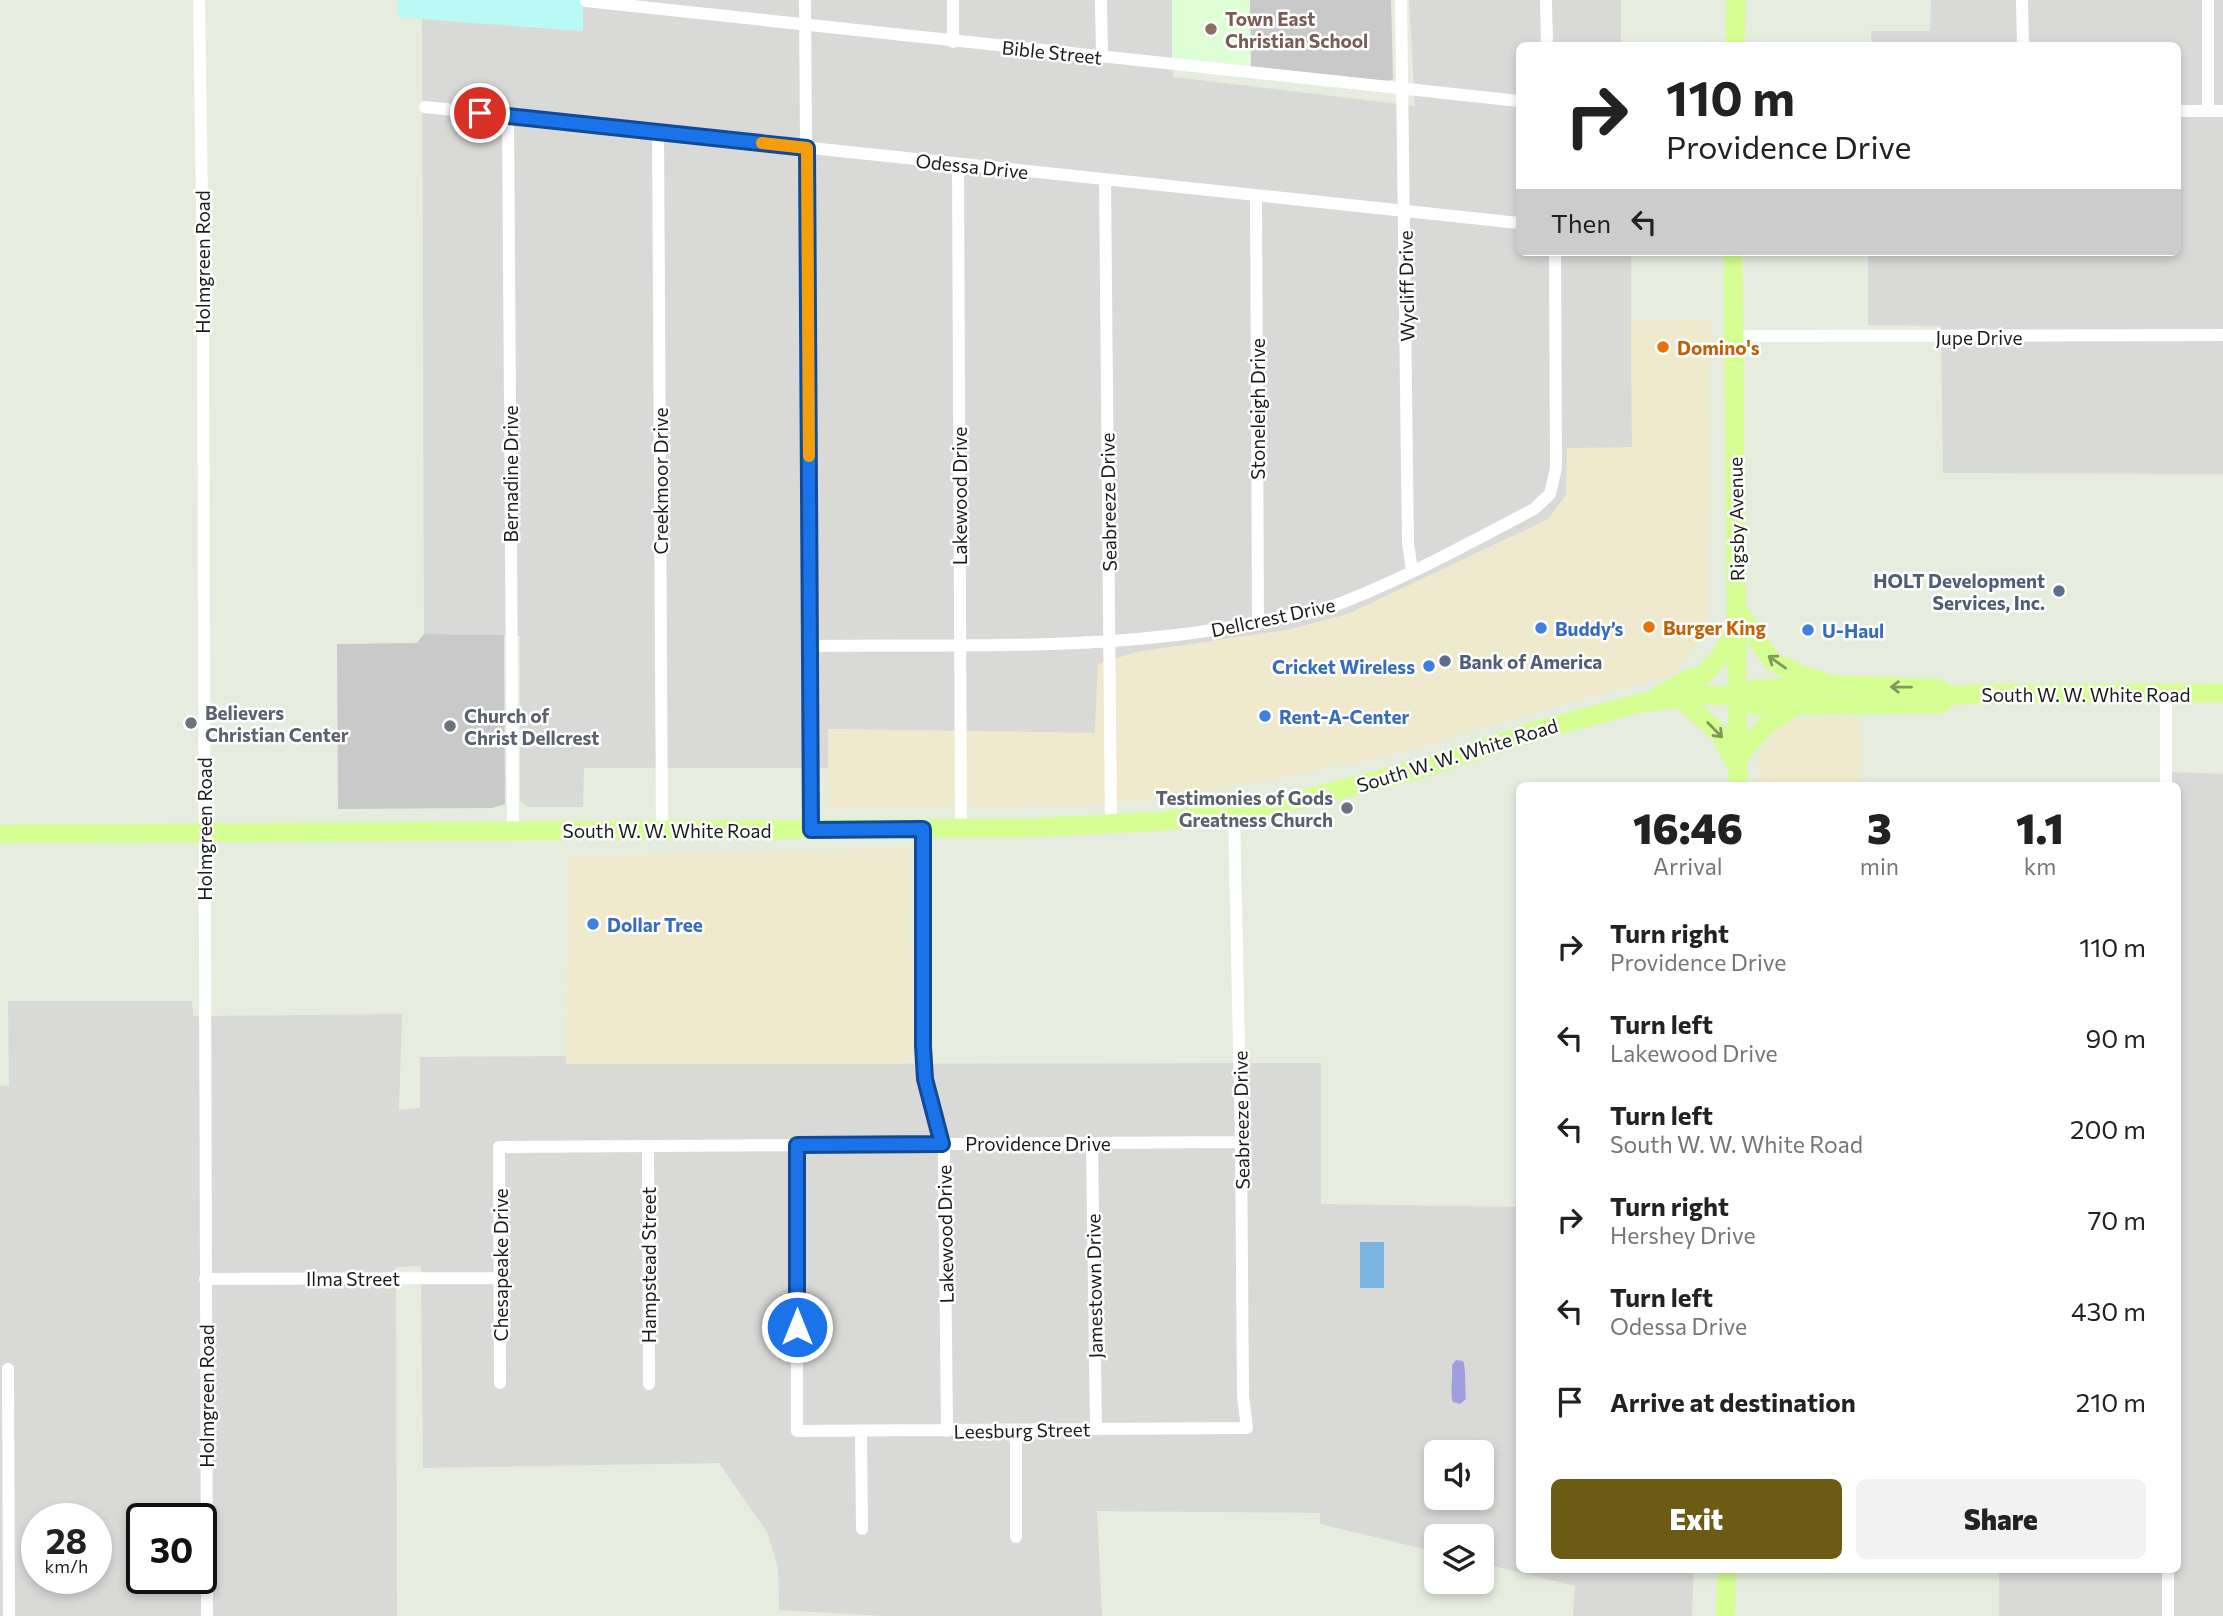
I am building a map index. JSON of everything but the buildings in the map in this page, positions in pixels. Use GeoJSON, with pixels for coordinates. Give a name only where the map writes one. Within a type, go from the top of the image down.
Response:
{"type":"FeatureCollection","features":[{"type":"Feature","properties":{"kind":"main road"},"geometry":{"type":"LineString","coordinates":[[1735,42],[1736,0]]}},
{"type":"Feature","properties":{"kind":"main road","name":"Rigsby Avenue"},"geometry":{"type":"LineString","coordinates":[[1733,256],[1738,771]]}},
{"type":"Feature","properties":{"kind":"main road"},"geometry":{"type":"LineString","coordinates":[[1737,609],[1772,661],[1827,693]]}},
{"type":"Feature","properties":{"kind":"main road"},"geometry":{"type":"LineString","coordinates":[[1648,702],[1703,674],[1718,659],[1737,629]]}},
{"type":"Feature","properties":{"kind":"main road","name":"South W. W. White Road"},"geometry":{"type":"LineString","coordinates":[[0,834],[961,829],[1163,821],[1301,800],[1420,769],[1611,709],[1704,695],[1739,695],[1754,688],[1939,704],[1949,696],[1977,694],[2223,693]]}},
{"type":"Feature","properties":{"kind":"main road","name":"South W. W. White Road"},"geometry":{"type":"LineString","coordinates":[[1739,695],[1755,706],[1796,706],[1827,693],[1938,688],[1949,696]]}},
{"type":"Feature","properties":{"kind":"main road"},"geometry":{"type":"LineString","coordinates":[[1680,698],[1720,734],[1738,771]]}},
{"type":"Feature","properties":{"kind":"main road"},"geometry":{"type":"LineString","coordinates":[[1738,771],[1769,723],[1796,706]]}},
{"type":"Feature","properties":{"kind":"main road"},"geometry":{"type":"LineString","coordinates":[[1725,1616],[1727,1573]]}},
{"type":"Feature","properties":{"kind":"street","name":"Holmgreen Road"},"geometry":{"type":"LineString","coordinates":[[199,0],[203,274],[207,1616]]}},
{"type":"Feature","properties":{"kind":"street"},"geometry":{"type":"LineString","coordinates":[[805,0],[811,830]]}},
{"type":"Feature","properties":{"kind":"street"},"geometry":{"type":"LineString","coordinates":[[953,0],[953,42]]}},
{"type":"Feature","properties":{"kind":"street"},"geometry":{"type":"LineString","coordinates":[[1101,0],[1102,57]]}},
{"type":"Feature","properties":{"kind":"street","name":"Wycliff Drive"},"geometry":{"type":"LineString","coordinates":[[1401,0],[1408,543],[1412,571]]}},
{"type":"Feature","properties":{"kind":"street"},"geometry":{"type":"LineString","coordinates":[[1546,0],[1547,42]]}},
{"type":"Feature","properties":{"kind":"street"},"geometry":{"type":"LineString","coordinates":[[2022,0],[2023,42]]}},
{"type":"Feature","properties":{"kind":"street"},"geometry":{"type":"LineString","coordinates":[[2208,0],[2208,111]]}},
{"type":"Feature","properties":{"kind":"street","name":"Bible Street"},"geometry":{"type":"LineString","coordinates":[[586,1],[656,5],[953,42],[1516,101]]}},
{"type":"Feature","properties":{"kind":"street","name":"Odessa Drive"},"geometry":{"type":"LineString","coordinates":[[425,107],[1516,223]]}},
{"type":"Feature","properties":{"kind":"street"},"geometry":{"type":"LineString","coordinates":[[2181,111],[2223,111]]}},
{"type":"Feature","properties":{"kind":"street","name":"Bernadine Drive"},"geometry":{"type":"LineString","coordinates":[[508,116],[513,831]]}},
{"type":"Feature","properties":{"kind":"street","name":"Creekmoor Drive"},"geometry":{"type":"LineString","coordinates":[[658,132],[662,830]]}},
{"type":"Feature","properties":{"kind":"street","name":"Lakewood Drive"},"geometry":{"type":"LineString","coordinates":[[958,164],[961,829]]}},
{"type":"Feature","properties":{"kind":"street","name":"Seabreeze Drive"},"geometry":{"type":"LineString","coordinates":[[1105,180],[1111,824]]}},
{"type":"Feature","properties":{"kind":"street","name":"Stoneleigh Drive"},"geometry":{"type":"LineString","coordinates":[[1256,196],[1258,622]]}},
{"type":"Feature","properties":{"kind":"street","name":"Dellcrest Drive"},"geometry":{"type":"LineString","coordinates":[[810,646],[1110,641],[1191,634],[1258,622],[1328,608],[1412,571],[1534,509],[1550,494],[1556,468],[1555,256]]}},
{"type":"Feature","properties":{"kind":"street","name":"Jupe Drive"},"geometry":{"type":"LineString","coordinates":[[1734,335],[2223,335]]}},
{"type":"Feature","properties":{"kind":"street"},"geometry":{"type":"LineString","coordinates":[[2166,693],[2166,782]]}},
{"type":"Feature","properties":{"kind":"street","name":"Seabreeze Drive"},"geometry":{"type":"LineString","coordinates":[[1234,812],[1243,1396],[1247,1429]]}},
{"type":"Feature","properties":{"kind":"street","name":"Lakewood Drive"},"geometry":{"type":"LineString","coordinates":[[923,829],[923,1046],[925,1079],[942,1144],[945,1174],[947,1431]]}},
{"type":"Feature","properties":{"kind":"street","name":"Providence Drive"},"geometry":{"type":"LineString","coordinates":[[499,1147],[1241,1142]]}},
{"type":"Feature","properties":{"kind":"street","name":"Jamestown Drive"},"geometry":{"type":"LineString","coordinates":[[1092,1143],[1096,1429]]}},
{"type":"Feature","properties":{"kind":"street","name":"Leesburg Street"},"geometry":{"type":"LineString","coordinates":[[797,1145],[797,1431],[1247,1429]]}},
{"type":"Feature","properties":{"kind":"street","name":"Hampstead Street"},"geometry":{"type":"LineString","coordinates":[[648,1146],[649,1384]]}},
{"type":"Feature","properties":{"kind":"street","name":"Chesapeake Drive"},"geometry":{"type":"LineString","coordinates":[[499,1147],[500,1383]]}},
{"type":"Feature","properties":{"kind":"street","name":"Ilma Street"},"geometry":{"type":"LineString","coordinates":[[205,1279],[500,1278]]}},
{"type":"Feature","properties":{"kind":"street"},"geometry":{"type":"LineString","coordinates":[[8,1369],[4,1411],[9,1616]]}},
{"type":"Feature","properties":{"kind":"street"},"geometry":{"type":"LineString","coordinates":[[1016,1430],[1017,1537]]}},
{"type":"Feature","properties":{"kind":"street"},"geometry":{"type":"LineString","coordinates":[[862,1431],[862,1529]]}},
{"type":"Feature","properties":{"kind":"street"},"geometry":{"type":"LineString","coordinates":[[2168,1573],[2168,1616]]}},
{"type":"Feature","properties":{"kind":"shaded area"},"geometry":{"type":"Polygon","coordinates":[[[398,0],[583,0],[583,31],[398,17],[398,0]]]}},
{"type":"Feature","properties":{"kind":"shaded area"},"geometry":{"type":"Polygon","coordinates":[[[583,0],[1172,0],[1173,77],[1415,106],[1409,0],[1621,0],[1621,42],[1516,42],[1516,256],[1631,256],[1632,448],[1566,495],[1548,519],[1348,614],[1288,630],[1137,652],[1098,664],[1095,733],[828,729],[828,768],[584,768],[583,807],[528,807],[520,801],[520,636],[424,634],[422,19],[582,31],[583,0]]]}},
{"type":"Feature","properties":{"kind":"shaded area","name":"Town East Christian School"},"geometry":{"type":"Polygon","coordinates":[[[1172,0],[1250,0],[1251,67],[1172,58],[1172,0]]]}},
{"type":"Feature","properties":{"kind":"shaded area"},"geometry":{"type":"Polygon","coordinates":[[[1250,0],[1391,0],[1393,79],[1387,81],[1251,67],[1250,0]]]}},
{"type":"Feature","properties":{"kind":"shaded area"},"geometry":{"type":"Polygon","coordinates":[[[1931,0],[2223,0],[2223,474],[1943,473],[1941,326],[1868,325],[1868,256],[2181,256],[2181,42],[1872,42],[1871,31],[1930,31],[1931,0]]]}},
{"type":"Feature","properties":{"kind":"shaded area"},"geometry":{"type":"Polygon","coordinates":[[[1711,320],[1707,630],[1671,677],[1627,686],[1403,752],[1261,782],[1151,799],[1078,806],[964,807],[965,731],[1095,733],[1098,664],[1137,652],[1288,630],[1348,614],[1548,520],[1566,495],[1567,448],[1632,447],[1631,321],[1711,320]]]}},
{"type":"Feature","properties":{"kind":"shaded area"},"geometry":{"type":"Polygon","coordinates":[[[424,634],[504,635],[505,804],[492,808],[338,809],[337,644],[417,643],[424,634]]]}},
{"type":"Feature","properties":{"kind":"shaded area"},"geometry":{"type":"Polygon","coordinates":[[[1861,716],[1861,782],[1759,782],[1758,753],[1785,721],[1861,716]]]}},
{"type":"Feature","properties":{"kind":"shaded area"},"geometry":{"type":"Polygon","coordinates":[[[828,729],[956,731],[955,807],[828,807],[828,729]]]}},
{"type":"Feature","properties":{"kind":"shaded area"},"geometry":{"type":"Polygon","coordinates":[[[2170,772],[2223,774],[2223,1616],[1999,1616],[1999,1573],[2181,1573],[2181,782],[2170,782],[2170,772]]]}},
{"type":"Feature","properties":{"kind":"shaded area"},"geometry":{"type":"Polygon","coordinates":[[[908,848],[913,1051],[903,1064],[566,1064],[567,856],[908,848]]]}},
{"type":"Feature","properties":{"kind":"shaded area"},"geometry":{"type":"Polygon","coordinates":[[[8,1001],[192,1001],[193,1016],[402,1014],[399,1110],[420,1108],[420,1057],[566,1056],[567,1064],[1321,1063],[1321,1204],[1516,1207],[1516,1571],[1494,1566],[1494,1524],[1424,1524],[1424,1549],[1320,1524],[1320,1513],[1097,1511],[1102,1616],[884,1616],[779,1610],[778,1567],[767,1532],[719,1463],[423,1468],[421,1266],[396,1267],[397,1616],[0,1616],[0,1086],[9,1086],[8,1001]]]}},
{"type":"Feature","properties":{"kind":"shaded area"},"geometry":{"type":"Polygon","coordinates":[[[1360,1242],[1384,1242],[1384,1288],[1360,1288],[1360,1242]]]}},
{"type":"Feature","properties":{"kind":"shaded area"},"geometry":{"type":"Polygon","coordinates":[[[1456,1360],[1463,1361],[1465,1368],[1466,1399],[1460,1404],[1453,1402],[1452,1395],[1452,1365],[1456,1360]]]}},
{"type":"Feature","properties":{"kind":"shaded area"},"geometry":{"type":"Polygon","coordinates":[[[1522,1573],[1694,1573],[1692,1616],[1573,1616],[1575,1586],[1522,1573]]]}},
{"type":"Feature","properties":{"kind":"slow traffic"},"geometry":{"type":"LineString","coordinates":[[762,143],[807,148],[809,456]]}},
{"type":"Feature","properties":{"kind":"place","name":"Town East Christian School"},"geometry":{"type":"Point","coordinates":[1211,29]}},
{"type":"Feature","properties":{"kind":"place","name":"Domino's"},"geometry":{"type":"Point","coordinates":[1663,347]}},
{"type":"Feature","properties":{"kind":"place","name":"HOLT Development Services, Inc."},"geometry":{"type":"Point","coordinates":[2059,591]}},
{"type":"Feature","properties":{"kind":"place","name":"Burger King"},"geometry":{"type":"Point","coordinates":[1649,627]}},
{"type":"Feature","properties":{"kind":"place","name":"Buddy’s"},"geometry":{"type":"Point","coordinates":[1541,628]}},
{"type":"Feature","properties":{"kind":"place","name":"U-Haul"},"geometry":{"type":"Point","coordinates":[1808,630]}},
{"type":"Feature","properties":{"kind":"place","name":"Bank of America"},"geometry":{"type":"Point","coordinates":[1445,661]}},
{"type":"Feature","properties":{"kind":"place","name":"Cricket Wireless"},"geometry":{"type":"Point","coordinates":[1429,666]}},
{"type":"Feature","properties":{"kind":"place","name":"Rent-A-Center"},"geometry":{"type":"Point","coordinates":[1265,716]}},
{"type":"Feature","properties":{"kind":"place","name":"Believers Christian Center"},"geometry":{"type":"Point","coordinates":[191,723]}},
{"type":"Feature","properties":{"kind":"place","name":"Church of Christ Dellcrest"},"geometry":{"type":"Point","coordinates":[450,726]}},
{"type":"Feature","properties":{"kind":"place","name":"Testimonies of Gods Greatness Church"},"geometry":{"type":"Point","coordinates":[1347,808]}},
{"type":"Feature","properties":{"kind":"place","name":"Dollar Tree"},"geometry":{"type":"Point","coordinates":[593,924]}},
{"type":"Feature","properties":{"kind":"route"},"geometry":{"type":"LineString","coordinates":[[480,113],[807,148],[811,830],[923,829],[923,1046],[925,1079],[942,1144],[797,1145],[797,1327]]}}]}
